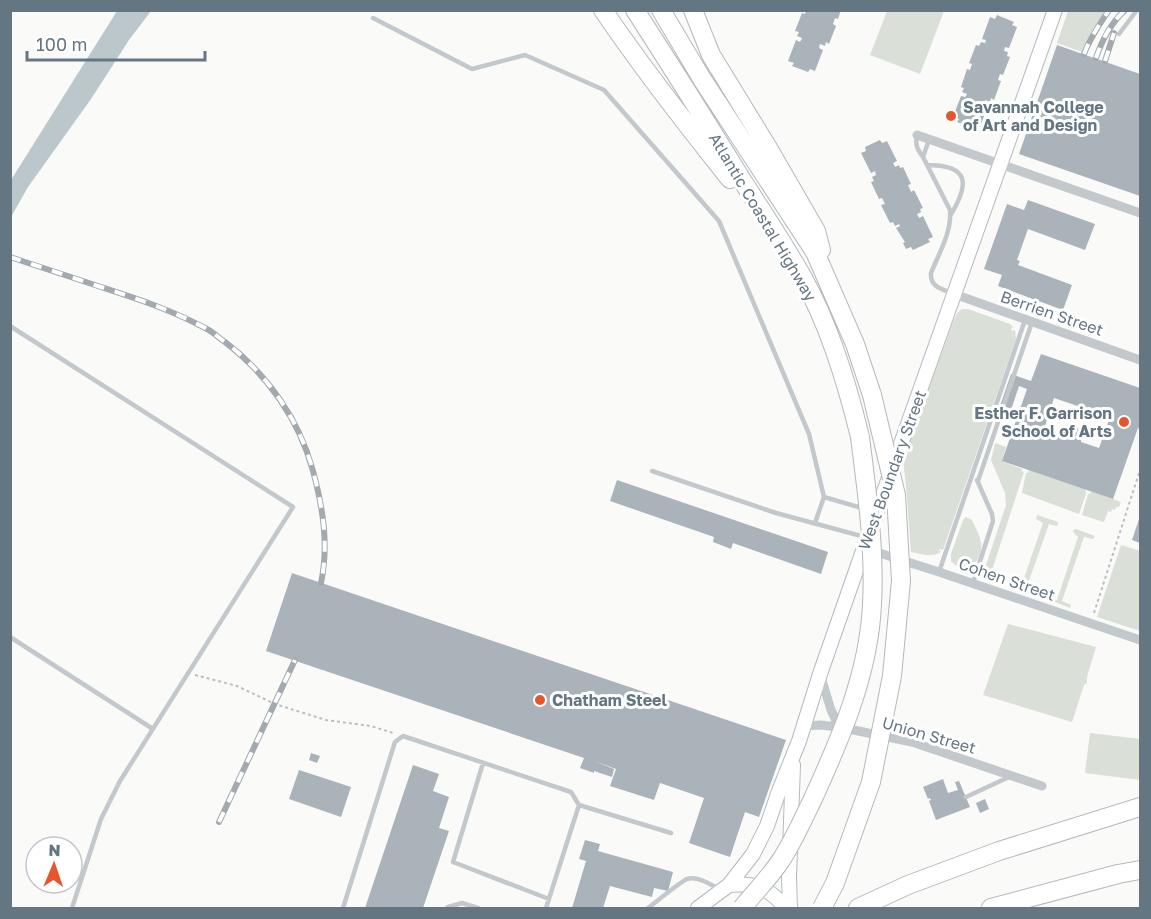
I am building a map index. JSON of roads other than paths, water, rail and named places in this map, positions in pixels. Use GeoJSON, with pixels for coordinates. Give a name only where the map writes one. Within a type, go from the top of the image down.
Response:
{"type":"FeatureCollection","features":[{"type":"Feature","properties":{"kind":"highway"},"geometry":{"type":"LineString","coordinates":[[603,10],[681,118],[777,237]]}},
{"type":"Feature","properties":{"kind":"highway","name":"Atlantic Coastal Highway"},"geometry":{"type":"LineString","coordinates":[[635,10],[803,278],[822,319],[852,404],[860,437],[872,535],[872,605],[867,647],[858,687],[830,761],[803,819],[780,862],[742,909]]}},
{"type":"Feature","properties":{"kind":"highway","name":"Atlantic Coastal Highway"},"geometry":{"type":"LineString","coordinates":[[661,10],[702,80],[815,252],[855,344],[872,395],[896,495],[902,581],[892,676],[871,782],[835,882],[822,909]]}},
{"type":"Feature","properties":{"kind":"highway"},"geometry":{"type":"LineString","coordinates":[[693,10],[711,55],[816,231],[837,301]]}},
{"type":"Feature","properties":{"kind":"highway"},"geometry":{"type":"LineString","coordinates":[[858,909],[908,885],[999,851],[1140,807]]}},
{"type":"Feature","properties":{"kind":"highway"},"geometry":{"type":"LineString","coordinates":[[991,909],[1140,870]]}},
{"type":"Feature","properties":{"kind":"main road","name":"West Boundary Street"},"geometry":{"type":"LineString","coordinates":[[698,909],[725,888],[753,854],[794,757],[820,674],[1055,10]]}},
{"type":"Feature","properties":{"kind":"main road"},"geometry":{"type":"LineString","coordinates":[[788,909],[794,757]]}},
{"type":"Feature","properties":{"kind":"main road"},"geometry":{"type":"LineString","coordinates":[[725,888],[746,884],[763,888],[788,909]]}},
{"type":"Feature","properties":{"kind":"street"},"geometry":{"type":"LineString","coordinates":[[917,135],[1140,213]]}},
{"type":"Feature","properties":{"kind":"street","name":"Berrien Street"},"geometry":{"type":"LineString","coordinates":[[954,294],[1140,360]]}},
{"type":"Feature","properties":{"kind":"street","name":"Cohen Street"},"geometry":{"type":"LineString","coordinates":[[866,543],[939,572],[1140,640]]}},
{"type":"Feature","properties":{"kind":"street"},"geometry":{"type":"LineString","coordinates":[[820,674],[839,727]]}},
{"type":"Feature","properties":{"kind":"street","name":"Union Street"},"geometry":{"type":"LineString","coordinates":[[804,726],[839,727],[912,742],[1042,786]]}},
{"type":"Feature","properties":{"kind":"lane"},"geometry":{"type":"LineString","coordinates":[[1119,34],[1137,10]]}},
{"type":"Feature","properties":{"kind":"lane"},"geometry":{"type":"LineString","coordinates":[[373,18],[472,69],[525,55],[604,90],[719,221],[808,434],[824,497],[815,523]]}},
{"type":"Feature","properties":{"kind":"lane"},"geometry":{"type":"LineString","coordinates":[[917,135],[915,142],[917,149],[950,210],[947,233],[931,273],[931,280],[935,287],[954,294]]}},
{"type":"Feature","properties":{"kind":"lane"},"geometry":{"type":"LineString","coordinates":[[923,157],[929,139]]}},
{"type":"Feature","properties":{"kind":"lane"},"geometry":{"type":"LineString","coordinates":[[927,165],[951,168],[962,176],[963,191],[950,216]]}},
{"type":"Feature","properties":{"kind":"lane"},"geometry":{"type":"LineString","coordinates":[[939,572],[1029,321]]}},
{"type":"Feature","properties":{"kind":"lane"},"geometry":{"type":"LineString","coordinates":[[978,481],[1029,321]]}},
{"type":"Feature","properties":{"kind":"lane"},"geometry":{"type":"LineString","coordinates":[[10,326],[293,507],[120,782],[101,819],[72,909]]}},
{"type":"Feature","properties":{"kind":"lane"},"geometry":{"type":"LineString","coordinates":[[652,471],[776,513],[815,523],[866,543]]}},
{"type":"Feature","properties":{"kind":"lane"},"geometry":{"type":"LineString","coordinates":[[973,583],[993,521],[974,472]]}},
{"type":"Feature","properties":{"kind":"lane"},"geometry":{"type":"LineString","coordinates":[[824,497],[877,512]]}},
{"type":"Feature","properties":{"kind":"lane"},"geometry":{"type":"LineString","coordinates":[[10,637],[153,729]]}},
{"type":"Feature","properties":{"kind":"lane"},"geometry":{"type":"LineString","coordinates":[[343,909],[395,742],[403,736],[571,792],[579,805],[671,833]]}},
{"type":"Feature","properties":{"kind":"lane"},"geometry":{"type":"LineString","coordinates":[[483,763],[453,862],[549,899]]}},
{"type":"Feature","properties":{"kind":"lane"},"geometry":{"type":"LineString","coordinates":[[966,797],[1012,776]]}},
{"type":"Feature","properties":{"kind":"lane"},"geometry":{"type":"LineString","coordinates":[[546,909],[579,805]]}},
{"type":"Feature","properties":{"kind":"lane"},"geometry":{"type":"LineString","coordinates":[[648,909],[687,880],[696,879],[725,888]]}},
{"type":"Feature","properties":{"kind":"lane"},"geometry":{"type":"LineString","coordinates":[[447,909],[462,903],[478,909]]}},
{"type":"Feature","properties":{"kind":"railway"},"geometry":{"type":"LineString","coordinates":[[1084,54],[1109,10]]}},
{"type":"Feature","properties":{"kind":"railway"},"geometry":{"type":"LineString","coordinates":[[1096,58],[1107,32],[1125,10]]}},
{"type":"Feature","properties":{"kind":"railway"},"geometry":{"type":"LineString","coordinates":[[1105,61],[1114,33]]}},
{"type":"Feature","properties":{"kind":"railway"},"geometry":{"type":"LineString","coordinates":[[10,257],[181,316],[212,332],[254,368],[268,383],[290,416],[313,471],[324,527],[325,555],[321,583]]}},
{"type":"Feature","properties":{"kind":"railway"},"geometry":{"type":"LineString","coordinates":[[219,822],[295,660]]}},
{"type":"Feature","properties":{"kind":"place","name":"Savannah College of Art and Design"},"geometry":{"type":"Point","coordinates":[951,116]}},
{"type":"Feature","properties":{"kind":"place","name":"Esther F. Garrison School of Arts"},"geometry":{"type":"Point","coordinates":[1124,422]}},
{"type":"Feature","properties":{"kind":"place","name":"Chatham Steel"},"geometry":{"type":"Point","coordinates":[540,700]}}]}
